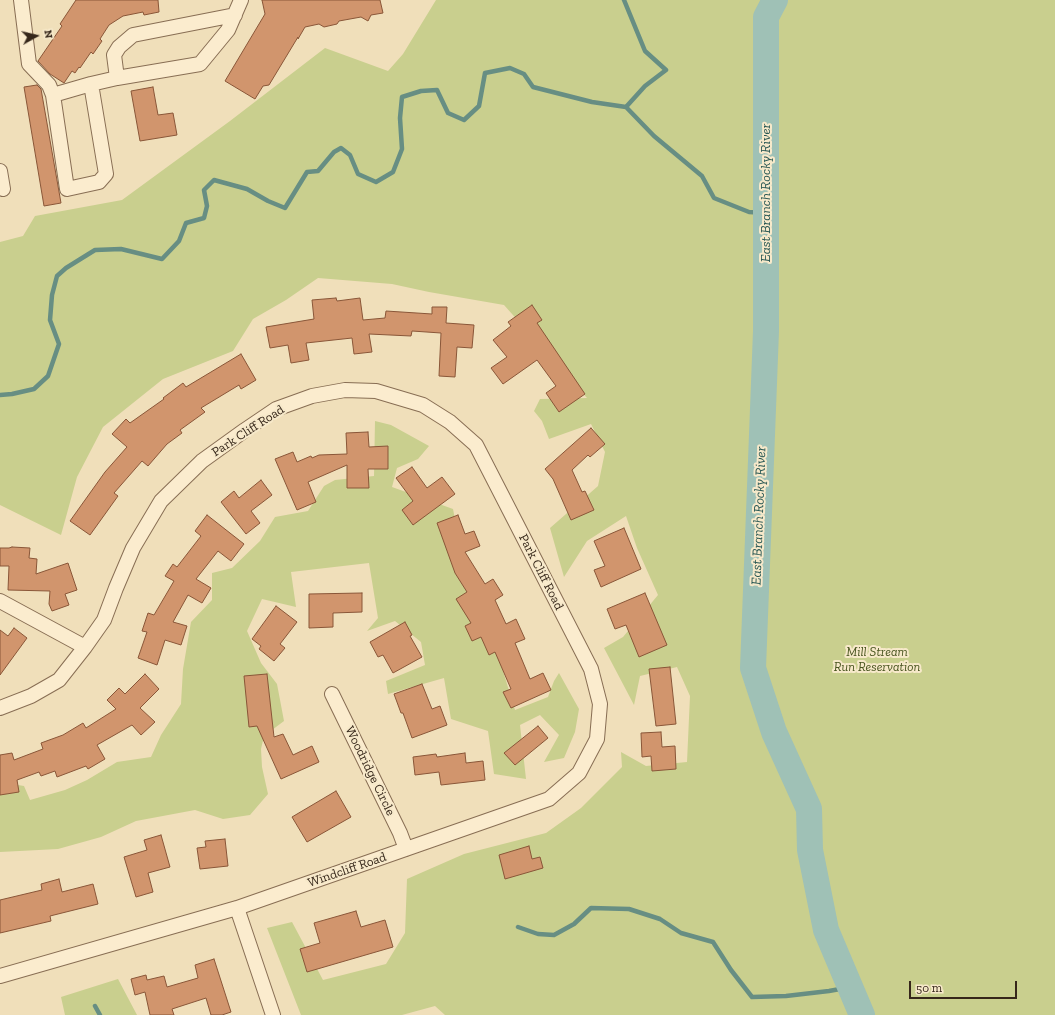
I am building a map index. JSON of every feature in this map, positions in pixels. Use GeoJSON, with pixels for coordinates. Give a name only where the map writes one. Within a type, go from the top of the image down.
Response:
{"type":"FeatureCollection","features":[{"type":"Feature","properties":{"kind":"street"},"geometry":{"type":"LineString","coordinates":[[21,0],[29,64],[49,85],[53,95],[67,189],[99,182],[106,174],[91,84]]}},
{"type":"Feature","properties":{"kind":"street"},"geometry":{"type":"LineString","coordinates":[[53,95],[117,78],[200,64],[228,30],[241,0]]}},
{"type":"Feature","properties":{"kind":"street"},"geometry":{"type":"LineString","coordinates":[[117,78],[114,55],[119,47],[133,35],[235,15]]}},
{"type":"Feature","properties":{"kind":"street"},"geometry":{"type":"LineString","coordinates":[[0,171],[3,189]]}},
{"type":"Feature","properties":{"kind":"street","name":"Park Cliff Road"},"geometry":{"type":"LineString","coordinates":[[0,708],[31,696],[59,680],[86,647],[104,620],[133,548],[161,501],[202,461],[276,410],[312,396],[345,390],[376,392],[423,405],[450,422],[476,445],[591,669]]}},
{"type":"Feature","properties":{"kind":"street"},"geometry":{"type":"LineString","coordinates":[[0,601],[86,647]]}},
{"type":"Feature","properties":{"kind":"street","name":"Windcliff Road"},"geometry":{"type":"LineString","coordinates":[[0,976],[236,908],[549,799],[579,773],[597,740],[600,704],[591,669]]}},
{"type":"Feature","properties":{"kind":"street","name":"Woodridge Circle"},"geometry":{"type":"LineString","coordinates":[[332,694],[400,833],[406,850]]}},
{"type":"Feature","properties":{"kind":"street"},"geometry":{"type":"LineString","coordinates":[[236,908],[273,1015]]}},
{"type":"Feature","properties":{"kind":"green space","name":"Mill Stream Run Reservation"},"geometry":{"type":"Polygon","coordinates":[[[436,0],[1055,0],[1055,1015],[445,1015],[435,1006],[402,1015],[301,1015],[267,928],[292,922],[323,980],[386,964],[405,933],[407,879],[464,854],[546,833],[581,808],[622,767],[621,752],[646,766],[687,762],[690,696],[677,667],[640,676],[634,705],[604,648],[623,637],[658,595],[637,548],[626,516],[587,541],[564,577],[550,528],[598,486],[605,452],[591,424],[549,439],[542,421],[534,411],[540,399],[587,398],[504,305],[392,284],[318,278],[286,300],[253,319],[233,351],[163,379],[103,427],[77,477],[61,535],[0,505],[0,242],[23,236],[35,216],[122,200],[230,121],[325,48],[388,71],[403,54],[436,0]]]}},
{"type":"Feature","properties":{"kind":"green space"},"geometry":{"type":"Polygon","coordinates":[[[375,421],[391,425],[429,446],[418,459],[397,468],[392,487],[453,509],[463,560],[499,658],[515,710],[548,697],[554,681],[559,673],[579,709],[575,732],[564,758],[544,762],[559,735],[540,715],[520,725],[526,779],[494,774],[488,731],[451,719],[444,678],[388,694],[386,681],[425,665],[421,642],[395,621],[367,631],[378,618],[369,563],[291,572],[296,607],[262,599],[247,631],[261,663],[277,684],[284,721],[264,736],[261,749],[262,767],[268,794],[250,815],[223,819],[195,810],[136,821],[101,837],[58,849],[0,852],[0,782],[24,786],[30,800],[65,790],[87,780],[117,762],[151,757],[161,735],[181,704],[183,669],[191,622],[212,600],[212,573],[232,568],[260,541],[275,517],[308,511],[324,486],[335,480],[374,476],[375,421]]]}},
{"type":"Feature","properties":{"kind":"green space"},"geometry":{"type":"Polygon","coordinates":[[[118,979],[137,1015],[65,1015],[61,997],[118,979]]]}},
{"type":"Feature","properties":{"kind":"building"},"geometry":{"type":"Polygon","coordinates":[[[76,0],[158,0],[159,12],[144,15],[143,12],[123,16],[109,25],[100,39],[102,41],[93,54],[91,52],[80,68],[79,67],[75,73],[72,71],[64,83],[50,74],[38,61],[62,26],[60,24],[76,0]]]}},
{"type":"Feature","properties":{"kind":"building"},"geometry":{"type":"Polygon","coordinates":[[[262,0],[380,0],[383,13],[371,15],[368,21],[361,17],[339,21],[337,24],[324,27],[319,24],[305,27],[269,85],[263,86],[255,99],[225,81],[265,14],[262,0]]]}},
{"type":"Feature","properties":{"kind":"building"},"geometry":{"type":"Polygon","coordinates":[[[37,85],[41,89],[61,203],[44,206],[24,87],[37,85]]]}},
{"type":"Feature","properties":{"kind":"building"},"geometry":{"type":"Polygon","coordinates":[[[153,87],[158,115],[173,113],[177,135],[140,141],[131,91],[153,87]]]}},
{"type":"Feature","properties":{"kind":"building"},"geometry":{"type":"Polygon","coordinates":[[[336,298],[337,301],[360,298],[363,320],[385,318],[386,311],[432,314],[432,307],[447,307],[446,323],[474,325],[472,348],[457,347],[455,377],[439,376],[441,333],[412,331],[411,336],[369,334],[372,352],[354,354],[352,338],[306,343],[309,360],[291,363],[288,345],[270,348],[266,327],[314,319],[312,300],[336,298]]]}},
{"type":"Feature","properties":{"kind":"building"},"geometry":{"type":"Polygon","coordinates":[[[532,305],[542,320],[537,323],[585,394],[559,412],[546,393],[556,386],[537,360],[503,384],[491,368],[507,357],[493,340],[511,326],[508,322],[532,305]]]}},
{"type":"Feature","properties":{"kind":"building"},"geometry":{"type":"Polygon","coordinates":[[[241,354],[256,380],[241,389],[239,385],[201,408],[205,412],[180,430],[182,433],[167,444],[148,466],[142,461],[114,493],[118,496],[90,535],[70,521],[105,472],[127,447],[112,434],[126,419],[130,423],[164,399],[163,398],[183,383],[186,387],[241,354]]]}},
{"type":"Feature","properties":{"kind":"building"},"geometry":{"type":"Polygon","coordinates":[[[591,428],[605,444],[590,457],[588,455],[572,470],[582,492],[585,491],[594,510],[571,520],[553,479],[545,469],[591,428]]]}},
{"type":"Feature","properties":{"kind":"building"},"geometry":{"type":"Polygon","coordinates":[[[368,432],[369,447],[388,446],[388,469],[368,469],[369,488],[347,488],[347,465],[308,482],[316,502],[297,510],[275,459],[293,452],[297,462],[311,456],[312,458],[319,455],[347,454],[346,433],[368,432]]]}},
{"type":"Feature","properties":{"kind":"building"},"geometry":{"type":"Polygon","coordinates":[[[412,467],[427,488],[442,477],[455,494],[413,525],[402,510],[413,501],[396,478],[412,467]]]}},
{"type":"Feature","properties":{"kind":"building"},"geometry":{"type":"Polygon","coordinates":[[[261,480],[272,495],[251,511],[260,523],[246,534],[221,502],[234,491],[239,498],[261,480]]]}},
{"type":"Feature","properties":{"kind":"building"},"geometry":{"type":"Polygon","coordinates":[[[207,515],[244,544],[231,561],[218,551],[196,579],[211,588],[202,603],[188,595],[173,622],[187,626],[181,645],[165,640],[157,665],[138,658],[147,632],[142,631],[148,613],[154,615],[174,581],[165,576],[173,564],[177,567],[201,536],[195,531],[207,515]]]}},
{"type":"Feature","properties":{"kind":"building"},"geometry":{"type":"Polygon","coordinates":[[[458,515],[465,534],[474,531],[480,546],[465,552],[485,584],[493,579],[503,595],[495,600],[506,624],[516,619],[525,639],[515,643],[530,679],[543,673],[551,690],[511,708],[503,692],[511,689],[495,652],[489,655],[481,637],[472,641],[465,626],[471,623],[456,599],[467,592],[455,573],[437,523],[458,515]]]}},
{"type":"Feature","properties":{"kind":"building"},"geometry":{"type":"Polygon","coordinates":[[[624,528],[641,569],[601,587],[594,570],[605,566],[594,541],[624,528]]]}},
{"type":"Feature","properties":{"kind":"building"},"geometry":{"type":"Polygon","coordinates":[[[0,548],[30,548],[29,558],[37,559],[36,574],[68,563],[77,590],[65,594],[69,605],[52,611],[49,604],[50,591],[8,590],[9,566],[0,566],[0,548]]]}},
{"type":"Feature","properties":{"kind":"building"},"geometry":{"type":"Polygon","coordinates":[[[362,593],[362,612],[333,613],[333,627],[309,628],[309,594],[362,593]]]}},
{"type":"Feature","properties":{"kind":"building"},"geometry":{"type":"Polygon","coordinates":[[[645,593],[667,645],[639,657],[626,625],[615,629],[607,609],[645,593]]]}},
{"type":"Feature","properties":{"kind":"building"},"geometry":{"type":"Polygon","coordinates":[[[276,606],[297,622],[280,644],[285,648],[274,661],[259,649],[261,646],[252,639],[276,606]]]}},
{"type":"Feature","properties":{"kind":"building"},"geometry":{"type":"Polygon","coordinates":[[[405,622],[412,635],[410,636],[422,657],[393,673],[383,655],[378,657],[370,642],[405,622]]]}},
{"type":"Feature","properties":{"kind":"building"},"geometry":{"type":"Polygon","coordinates":[[[14,628],[27,638],[0,675],[0,630],[8,636],[14,628]]]}},
{"type":"Feature","properties":{"kind":"building"},"geometry":{"type":"Polygon","coordinates":[[[670,667],[676,724],[656,726],[649,669],[670,667]]]}},
{"type":"Feature","properties":{"kind":"building"},"geometry":{"type":"Polygon","coordinates":[[[145,674],[159,689],[140,708],[155,722],[141,735],[132,725],[97,745],[105,759],[88,769],[86,766],[57,777],[55,771],[41,776],[39,772],[17,780],[19,792],[0,795],[0,755],[12,753],[14,760],[43,749],[41,743],[63,735],[83,723],[86,728],[116,709],[107,700],[119,688],[125,694],[145,674]]]}},
{"type":"Feature","properties":{"kind":"building"},"geometry":{"type":"Polygon","coordinates":[[[267,674],[274,737],[283,734],[293,755],[312,746],[319,762],[281,779],[257,726],[249,727],[244,676],[267,674]]]}},
{"type":"Feature","properties":{"kind":"building"},"geometry":{"type":"Polygon","coordinates":[[[422,684],[432,709],[440,706],[447,725],[412,738],[394,694],[422,684]]]}},
{"type":"Feature","properties":{"kind":"building"},"geometry":{"type":"Polygon","coordinates":[[[538,726],[548,738],[515,765],[504,753],[538,726]]]}},
{"type":"Feature","properties":{"kind":"building"},"geometry":{"type":"Polygon","coordinates":[[[661,732],[662,747],[675,746],[676,769],[652,771],[651,756],[642,757],[641,733],[661,732]]]}},
{"type":"Feature","properties":{"kind":"building"},"geometry":{"type":"Polygon","coordinates":[[[465,753],[466,763],[483,761],[485,780],[441,785],[439,772],[415,775],[413,757],[436,754],[437,757],[465,753]]]}},
{"type":"Feature","properties":{"kind":"building"},"geometry":{"type":"Polygon","coordinates":[[[336,791],[351,817],[307,842],[292,817],[336,791]]]}},
{"type":"Feature","properties":{"kind":"building"},"geometry":{"type":"Polygon","coordinates":[[[161,835],[170,867],[148,873],[153,892],[136,897],[124,857],[147,850],[144,840],[161,835]]]}},
{"type":"Feature","properties":{"kind":"building"},"geometry":{"type":"Polygon","coordinates":[[[225,839],[228,866],[200,869],[197,848],[206,847],[205,841],[225,839]]]}},
{"type":"Feature","properties":{"kind":"building"},"geometry":{"type":"Polygon","coordinates":[[[529,846],[532,859],[540,857],[543,868],[505,879],[499,855],[529,846]]]}},
{"type":"Feature","properties":{"kind":"building"},"geometry":{"type":"Polygon","coordinates":[[[59,879],[62,892],[93,884],[98,904],[50,916],[51,921],[0,933],[0,900],[42,890],[41,884],[59,879]]]}},
{"type":"Feature","properties":{"kind":"building"},"geometry":{"type":"Polygon","coordinates":[[[356,911],[361,927],[385,920],[393,947],[307,972],[300,949],[320,943],[314,923],[356,911]]]}},
{"type":"Feature","properties":{"kind":"building"},"geometry":{"type":"Polygon","coordinates":[[[214,959],[231,1012],[222,1015],[211,1015],[206,998],[172,1009],[174,1015],[150,1015],[145,992],[135,995],[131,979],[146,975],[147,980],[164,976],[167,987],[198,978],[195,965],[214,959]]]}},
{"type":"Feature","properties":{"kind":"waterway"},"geometry":{"type":"LineString","coordinates":[[624,0],[645,51],[666,70],[645,86],[626,107],[654,136],[702,176],[714,198],[749,212],[766,213]]}},
{"type":"Feature","properties":{"kind":"waterway","name":"East Branch Rocky River"},"geometry":{"type":"LineString","coordinates":[[775,0],[766,17],[766,331],[753,668],[774,732],[809,809],[810,850],[826,930],[862,1015]]}},
{"type":"Feature","properties":{"kind":"waterway"},"geometry":{"type":"LineString","coordinates":[[0,395],[34,389],[48,376],[59,344],[50,320],[52,295],[57,276],[66,268],[95,250],[121,249],[162,259],[179,241],[186,223],[204,218],[207,206],[204,190],[214,180],[247,189],[268,201],[285,208],[307,172],[318,171],[334,152],[341,148],[350,155],[358,174],[376,182],[393,172],[402,149],[400,118],[402,97],[421,91],[437,90],[448,113],[464,120],[479,106],[485,73],[510,68],[524,74],[533,87],[592,102],[626,107]]}},
{"type":"Feature","properties":{"kind":"waterway"},"geometry":{"type":"LineString","coordinates":[[518,927],[538,934],[554,935],[574,924],[591,908],[629,909],[660,919],[681,933],[713,942],[731,970],[752,997],[786,996],[851,987]]}},
{"type":"Feature","properties":{"kind":"waterway"},"geometry":{"type":"LineString","coordinates":[[95,1006],[100,1015]]}}]}
